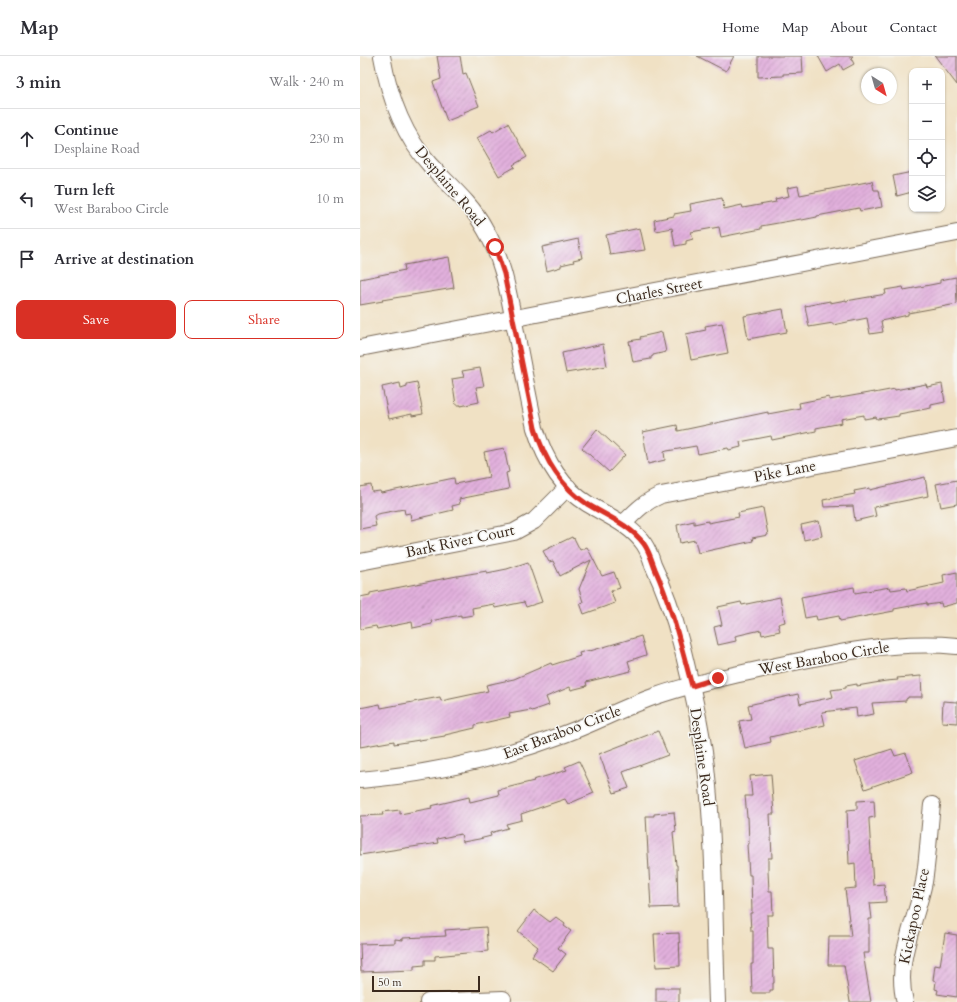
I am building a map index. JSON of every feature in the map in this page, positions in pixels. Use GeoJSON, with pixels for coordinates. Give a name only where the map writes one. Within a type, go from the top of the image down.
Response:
{"type":"FeatureCollection","features":[{"type":"Feature","properties":{"kind":"street","name":"Desplaine Road"},"geometry":{"type":"LineString","coordinates":[[382,56],[389,89],[398,116],[412,141],[430,164],[472,208],[495,247],[504,274],[541,448],[552,468],[568,488],[586,503],[623,524],[645,545],[666,594],[676,624],[692,686],[706,766],[712,829],[717,1002]]}},
{"type":"Feature","properties":{"kind":"street","name":"Charles Street"},"geometry":{"type":"LineString","coordinates":[[360,348],[957,233]]}},
{"type":"Feature","properties":{"kind":"street","name":"Pike Lane"},"geometry":{"type":"LineString","coordinates":[[623,524],[639,507],[661,494],[957,438]]}},
{"type":"Feature","properties":{"kind":"street","name":"Bark River Court"},"geometry":{"type":"LineString","coordinates":[[360,562],[514,532],[534,521],[568,488]]}},
{"type":"Feature","properties":{"kind":"street","name":"West Baraboo Circle"},"geometry":{"type":"LineString","coordinates":[[692,686],[725,677],[830,654],[865,648],[903,645],[957,646]]}},
{"type":"Feature","properties":{"kind":"street","name":"East Baraboo Circle"},"geometry":{"type":"LineString","coordinates":[[360,780],[397,777],[443,770],[487,760],[563,735],[654,696],[692,686]]}},
{"type":"Feature","properties":{"kind":"street","name":"Kickapoo Place"},"geometry":{"type":"LineString","coordinates":[[905,1002],[902,993],[904,952],[924,882],[932,805]]}},
{"type":"Feature","properties":{"kind":"street"},"geometry":{"type":"LineString","coordinates":[[428,1002],[503,999]]}},
{"type":"Feature","properties":{"kind":"building"},"geometry":{"type":"Polygon","coordinates":[[[437,56],[460,56],[463,74],[466,73],[479,106],[447,121],[433,82],[441,79],[437,56]]]}},
{"type":"Feature","properties":{"kind":"building"},"geometry":{"type":"Polygon","coordinates":[[[697,56],[734,56],[726,71],[697,56]]]}},
{"type":"Feature","properties":{"kind":"building"},"geometry":{"type":"Polygon","coordinates":[[[758,56],[802,56],[803,73],[783,74],[783,76],[758,77],[758,56]]]}},
{"type":"Feature","properties":{"kind":"building"},"geometry":{"type":"Polygon","coordinates":[[[818,56],[853,56],[851,58],[854,64],[843,70],[840,64],[827,72],[818,56]]]}},
{"type":"Feature","properties":{"kind":"building"},"geometry":{"type":"Polygon","coordinates":[[[935,56],[957,56],[957,85],[945,68],[935,56]]]}},
{"type":"Feature","properties":{"kind":"building"},"geometry":{"type":"Polygon","coordinates":[[[508,123],[527,157],[513,165],[515,167],[499,176],[477,138],[491,130],[493,132],[508,123]]]}},
{"type":"Feature","properties":{"kind":"building"},"geometry":{"type":"Polygon","coordinates":[[[909,173],[909,193],[897,196],[893,176],[909,173]]]}},
{"type":"Feature","properties":{"kind":"building"},"geometry":{"type":"Polygon","coordinates":[[[872,181],[874,190],[879,190],[882,207],[860,211],[859,208],[802,220],[761,226],[761,229],[721,237],[719,227],[691,232],[693,239],[686,241],[686,244],[675,246],[672,228],[656,231],[654,220],[691,211],[690,204],[722,198],[724,209],[742,205],[743,208],[776,202],[775,199],[789,196],[787,188],[798,186],[800,195],[872,181]]]}},
{"type":"Feature","properties":{"kind":"building"},"geometry":{"type":"Polygon","coordinates":[[[640,228],[645,250],[610,255],[606,235],[640,228]]]}},
{"type":"Feature","properties":{"kind":"building"},"geometry":{"type":"Polygon","coordinates":[[[578,239],[582,258],[573,260],[574,262],[561,265],[561,267],[547,271],[542,247],[578,239]]]}},
{"type":"Feature","properties":{"kind":"building"},"geometry":{"type":"Polygon","coordinates":[[[449,257],[454,288],[360,305],[360,279],[405,270],[404,265],[449,257]]]}},
{"type":"Feature","properties":{"kind":"building"},"geometry":{"type":"Polygon","coordinates":[[[956,277],[957,304],[908,313],[908,315],[881,321],[883,332],[870,334],[867,318],[833,325],[833,323],[809,327],[805,306],[830,301],[830,303],[886,294],[885,290],[903,287],[904,290],[940,283],[940,280],[956,277]]]}},
{"type":"Feature","properties":{"kind":"building"},"geometry":{"type":"Polygon","coordinates":[[[783,309],[787,332],[748,339],[744,316],[783,309]]]}},
{"type":"Feature","properties":{"kind":"building"},"geometry":{"type":"Polygon","coordinates":[[[722,323],[728,353],[691,360],[686,334],[706,330],[705,326],[722,323]]]}},
{"type":"Feature","properties":{"kind":"building"},"geometry":{"type":"Polygon","coordinates":[[[662,332],[666,352],[653,355],[651,359],[633,362],[629,341],[641,339],[640,337],[662,332]]]}},
{"type":"Feature","properties":{"kind":"building"},"geometry":{"type":"Polygon","coordinates":[[[603,344],[607,366],[566,373],[562,353],[603,344]]]}},
{"type":"Feature","properties":{"kind":"building"},"geometry":{"type":"Polygon","coordinates":[[[480,368],[484,386],[476,387],[479,402],[461,406],[456,405],[452,379],[464,377],[462,371],[480,368]]]}},
{"type":"Feature","properties":{"kind":"building"},"geometry":{"type":"Polygon","coordinates":[[[417,382],[423,414],[412,416],[412,414],[389,419],[382,387],[400,383],[401,389],[407,387],[407,384],[417,382]]]}},
{"type":"Feature","properties":{"kind":"building"},"geometry":{"type":"Polygon","coordinates":[[[926,384],[927,387],[942,384],[945,402],[931,405],[931,408],[899,414],[899,416],[864,419],[864,415],[841,419],[842,423],[816,428],[816,431],[772,440],[771,436],[740,442],[741,447],[729,450],[728,448],[698,454],[696,446],[667,451],[664,452],[665,460],[648,464],[643,432],[677,425],[678,431],[768,412],[768,414],[800,408],[799,403],[829,397],[829,400],[926,384]]]}},
{"type":"Feature","properties":{"kind":"building"},"geometry":{"type":"Polygon","coordinates":[[[597,429],[625,455],[609,472],[582,448],[597,429]]]}},
{"type":"Feature","properties":{"kind":"building"},"geometry":{"type":"Polygon","coordinates":[[[504,448],[509,472],[506,473],[509,489],[459,499],[460,504],[452,506],[453,510],[411,520],[410,513],[405,514],[404,509],[377,514],[374,516],[376,526],[360,529],[360,487],[371,485],[372,492],[380,491],[381,493],[454,478],[455,484],[489,477],[484,452],[504,448]]]}},
{"type":"Feature","properties":{"kind":"building"},"geometry":{"type":"Polygon","coordinates":[[[925,477],[928,496],[874,507],[876,516],[855,521],[853,506],[824,507],[823,500],[855,494],[854,491],[870,488],[870,490],[925,477]]]}},
{"type":"Feature","properties":{"kind":"building"},"geometry":{"type":"Polygon","coordinates":[[[957,480],[957,504],[941,507],[936,484],[957,480]]]}},
{"type":"Feature","properties":{"kind":"building"},"geometry":{"type":"Polygon","coordinates":[[[763,508],[768,535],[752,538],[753,541],[698,553],[695,540],[680,543],[677,525],[694,521],[694,524],[708,521],[708,523],[739,517],[738,513],[763,508]]]}},
{"type":"Feature","properties":{"kind":"building"},"geometry":{"type":"Polygon","coordinates":[[[819,521],[822,536],[804,540],[801,525],[819,521]]]}},
{"type":"Feature","properties":{"kind":"building"},"geometry":{"type":"Polygon","coordinates":[[[572,537],[580,550],[587,547],[602,576],[614,572],[620,588],[611,591],[615,603],[584,614],[580,603],[583,602],[579,589],[591,560],[560,576],[553,561],[549,562],[543,551],[572,537]]]}},
{"type":"Feature","properties":{"kind":"building"},"geometry":{"type":"Polygon","coordinates":[[[528,562],[542,602],[526,607],[524,602],[495,608],[494,604],[472,608],[473,615],[461,617],[461,615],[431,621],[432,624],[413,628],[412,622],[377,629],[376,626],[360,629],[360,597],[370,595],[370,593],[457,576],[487,571],[487,573],[507,569],[528,562]]]}},
{"type":"Feature","properties":{"kind":"building"},"geometry":{"type":"Polygon","coordinates":[[[957,572],[957,603],[942,607],[941,603],[927,605],[927,603],[840,621],[839,616],[817,620],[816,616],[805,618],[801,597],[854,587],[855,593],[890,587],[891,590],[906,588],[907,591],[944,583],[943,575],[957,572]]]}},
{"type":"Feature","properties":{"kind":"building"},"geometry":{"type":"Polygon","coordinates":[[[780,597],[785,622],[778,624],[780,631],[762,635],[761,630],[735,636],[736,641],[718,645],[714,627],[722,625],[718,607],[741,602],[742,605],[780,597]]]}},
{"type":"Feature","properties":{"kind":"building"},"geometry":{"type":"Polygon","coordinates":[[[641,636],[646,655],[628,661],[631,671],[586,682],[587,686],[571,690],[570,687],[546,697],[549,705],[532,711],[509,714],[510,717],[475,725],[475,728],[445,736],[394,744],[394,741],[360,747],[360,708],[380,704],[381,708],[440,697],[441,701],[488,691],[486,685],[514,679],[551,663],[552,665],[580,656],[579,653],[641,636]]]}},
{"type":"Feature","properties":{"kind":"building"},"geometry":{"type":"Polygon","coordinates":[[[921,676],[922,697],[908,697],[906,701],[872,703],[874,714],[857,717],[856,708],[822,712],[825,725],[770,737],[771,742],[745,748],[739,721],[751,719],[748,705],[798,694],[800,704],[833,697],[831,690],[846,688],[846,686],[857,684],[857,686],[898,680],[897,678],[921,676]]]}},
{"type":"Feature","properties":{"kind":"building"},"geometry":{"type":"Polygon","coordinates":[[[943,701],[957,702],[957,723],[942,722],[943,701]]]}},
{"type":"Feature","properties":{"kind":"building"},"geometry":{"type":"Polygon","coordinates":[[[658,731],[668,755],[623,772],[629,788],[614,793],[599,754],[658,731]]]}},
{"type":"Feature","properties":{"kind":"building"},"geometry":{"type":"Polygon","coordinates":[[[892,749],[895,756],[906,753],[913,772],[865,789],[855,761],[892,749]]]}},
{"type":"Feature","properties":{"kind":"building"},"geometry":{"type":"Polygon","coordinates":[[[579,761],[594,793],[568,804],[565,799],[521,814],[522,820],[506,824],[508,828],[490,833],[491,836],[463,842],[461,834],[437,839],[438,843],[360,855],[360,816],[383,815],[382,812],[400,810],[400,814],[432,808],[431,806],[469,797],[470,802],[499,795],[498,790],[534,781],[533,780],[567,770],[565,767],[579,761]]]}},
{"type":"Feature","properties":{"kind":"building"},"geometry":{"type":"Polygon","coordinates":[[[771,774],[774,814],[770,814],[772,858],[768,858],[768,871],[769,891],[772,891],[773,915],[767,915],[768,949],[773,949],[774,983],[773,990],[770,990],[770,993],[752,993],[751,964],[753,964],[753,931],[751,931],[751,875],[749,875],[747,845],[749,844],[748,817],[745,796],[752,796],[750,776],[771,774]]]}},
{"type":"Feature","properties":{"kind":"building"},"geometry":{"type":"Polygon","coordinates":[[[874,800],[875,817],[869,818],[873,885],[884,884],[886,902],[870,903],[872,919],[869,919],[869,953],[863,953],[871,1002],[850,1002],[844,965],[828,965],[829,936],[851,936],[845,889],[856,888],[855,863],[849,864],[847,810],[857,809],[857,801],[874,800]]]}},
{"type":"Feature","properties":{"kind":"building"},"geometry":{"type":"Polygon","coordinates":[[[674,812],[676,831],[673,832],[677,865],[678,907],[651,908],[646,816],[674,812]]]}},
{"type":"Feature","properties":{"kind":"building"},"geometry":{"type":"Polygon","coordinates":[[[534,910],[550,922],[556,917],[571,931],[558,948],[566,954],[553,971],[532,956],[538,947],[518,931],[534,910]]]}},
{"type":"Feature","properties":{"kind":"building"},"geometry":{"type":"Polygon","coordinates":[[[486,927],[488,951],[435,956],[435,960],[425,960],[425,965],[414,966],[414,970],[361,972],[360,944],[395,943],[395,939],[403,940],[403,938],[446,936],[445,930],[486,927]]]}},
{"type":"Feature","properties":{"kind":"building"},"geometry":{"type":"Polygon","coordinates":[[[679,933],[680,966],[656,967],[654,934],[679,933]]]}},
{"type":"Feature","properties":{"kind":"building"},"geometry":{"type":"Polygon","coordinates":[[[945,933],[957,935],[957,997],[937,994],[938,990],[935,989],[936,981],[933,980],[935,965],[940,966],[945,933]]]}},
{"type":"Feature","properties":{"kind":"building"},"geometry":{"type":"Polygon","coordinates":[[[656,988],[679,988],[679,1002],[656,1002],[656,988]]]}},
{"type":"Feature","properties":{"kind":"route"},"geometry":{"type":"LineString","coordinates":[[495,247],[504,274],[535,428],[541,448],[552,468],[568,488],[586,503],[623,524],[645,545],[666,594],[676,624],[692,686],[718,678]]}}]}
